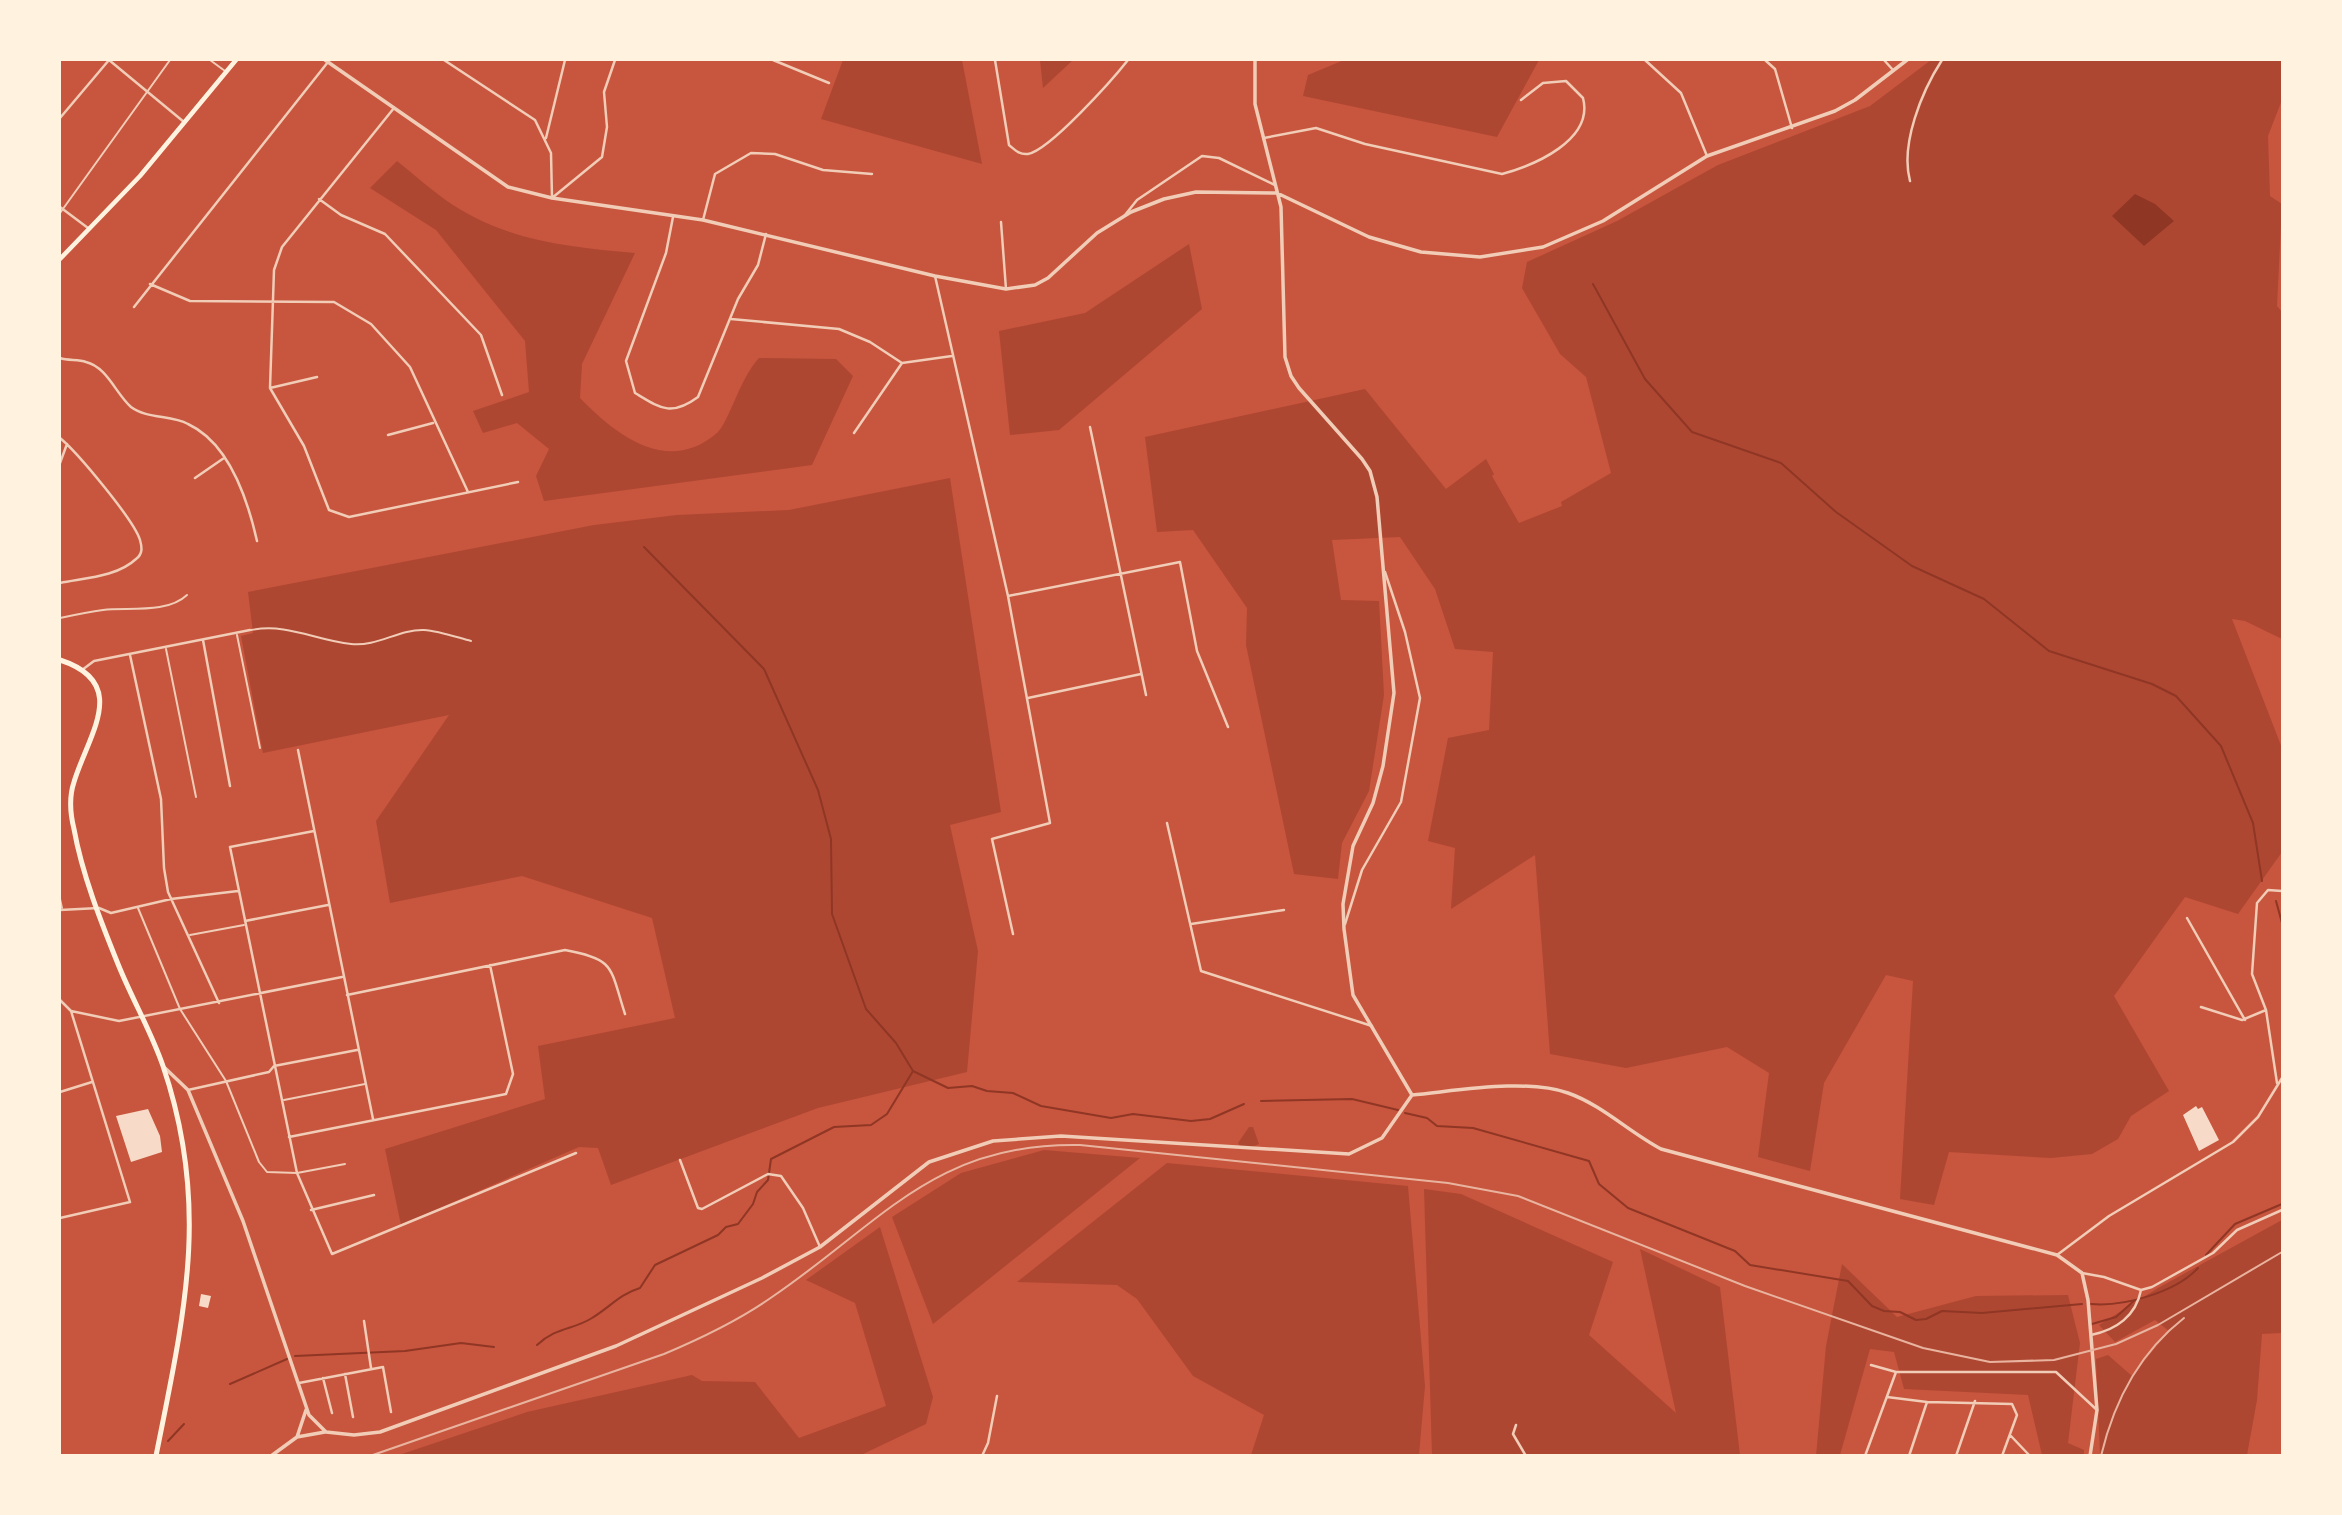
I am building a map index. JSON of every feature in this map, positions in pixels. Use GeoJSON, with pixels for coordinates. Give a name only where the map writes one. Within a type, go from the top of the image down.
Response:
{"type":"FeatureCollection","features":[{"type":"Feature","properties":{"kind":"main road"},"geometry":{"type":"LineString","coordinates":[[60,259],[140,176],[236,60]]}},
{"type":"Feature","properties":{"kind":"main road"},"geometry":{"type":"LineString","coordinates":[[60,660],[82,670],[92,678],[99,691],[99,713],[95,732],[74,781],[71,816],[118,964],[163,1066],[186,1159],[191,1241],[184,1318],[156,1455]]}},
{"type":"Feature","properties":{"kind":"street"},"geometry":{"type":"LineString","coordinates":[[60,118],[109,60],[184,122]]}},
{"type":"Feature","properties":{"kind":"street"},"geometry":{"type":"LineString","coordinates":[[444,60],[535,120],[551,152],[552,198]]}},
{"type":"Feature","properties":{"kind":"street"},"geometry":{"type":"LineString","coordinates":[[546,139],[565,60]]}},
{"type":"Feature","properties":{"kind":"street"},"geometry":{"type":"LineString","coordinates":[[552,198],[602,157],[607,134],[604,92],[615,60]]}},
{"type":"Feature","properties":{"kind":"street"},"geometry":{"type":"LineString","coordinates":[[773,60],[829,83]]}},
{"type":"Feature","properties":{"kind":"street"},"geometry":{"type":"LineString","coordinates":[[995,60],[1009,145],[1018,153],[1028,153],[1042,146],[1101,93],[1128,60]]}},
{"type":"Feature","properties":{"kind":"street"},"geometry":{"type":"LineString","coordinates":[[1255,60],[1255,104],[1281,212],[1285,356],[1291,376],[1299,388],[1370,471],[1377,497],[1394,693],[1383,766],[1373,803],[1353,846],[1343,904],[1344,929],[1353,995],[1412,1095]]}},
{"type":"Feature","properties":{"kind":"street"},"geometry":{"type":"LineString","coordinates":[[1646,60],[1681,93],[1707,156]]}},
{"type":"Feature","properties":{"kind":"street"},"geometry":{"type":"LineString","coordinates":[[1765,60],[1775,69],[1792,128]]}},
{"type":"Feature","properties":{"kind":"street"},"geometry":{"type":"LineString","coordinates":[[1884,60],[1893,70]]}},
{"type":"Feature","properties":{"kind":"street"},"geometry":{"type":"LineString","coordinates":[[134,307],[326,61],[495,181],[523,192],[702,220],[935,276],[1006,289],[1035,285],[1048,278],[1097,233],[1125,215],[1164,199],[1196,192],[1278,193],[1382,242],[1421,252],[1489,256],[1543,247],[1583,231],[1707,156],[1792,128],[1855,100],[1907,60]]}},
{"type":"Feature","properties":{"kind":"street"},"geometry":{"type":"LineString","coordinates":[[1910,181],[1907,169],[1914,128],[1927,88],[1942,60]]}},
{"type":"Feature","properties":{"kind":"street"},"geometry":{"type":"LineString","coordinates":[[1264,138],[1316,128],[1365,144],[1502,174],[1517,170],[1556,148],[1576,135],[1584,122],[1583,98],[1566,81],[1544,83],[1521,100]]}},
{"type":"Feature","properties":{"kind":"street"},"geometry":{"type":"LineString","coordinates":[[394,108],[282,247],[274,270],[271,303],[270,388],[304,446],[329,510],[349,517],[518,482]]}},
{"type":"Feature","properties":{"kind":"street"},"geometry":{"type":"LineString","coordinates":[[702,220],[715,174],[751,153],[775,154],[823,170],[872,174]]}},
{"type":"Feature","properties":{"kind":"street"},"geometry":{"type":"LineString","coordinates":[[1125,215],[1137,200],[1202,156],[1219,158],[1276,185]]}},
{"type":"Feature","properties":{"kind":"street"},"geometry":{"type":"LineString","coordinates":[[319,198],[341,215],[385,234],[481,335],[502,395]]}},
{"type":"Feature","properties":{"kind":"street"},"geometry":{"type":"LineString","coordinates":[[60,209],[89,229]]}},
{"type":"Feature","properties":{"kind":"street"},"geometry":{"type":"LineString","coordinates":[[673,216],[666,253],[626,361],[635,393],[662,410],[684,407],[698,397],[738,299],[758,265],[766,234]]}},
{"type":"Feature","properties":{"kind":"street"},"geometry":{"type":"LineString","coordinates":[[1001,222],[1006,289]]}},
{"type":"Feature","properties":{"kind":"street"},"geometry":{"type":"LineString","coordinates":[[935,276],[1007,596],[1050,823],[992,839],[1013,934]]}},
{"type":"Feature","properties":{"kind":"street"},"geometry":{"type":"LineString","coordinates":[[150,284],[190,301],[334,302],[370,324],[410,367],[433,423],[468,492]]}},
{"type":"Feature","properties":{"kind":"street"},"geometry":{"type":"LineString","coordinates":[[731,320],[839,329],[870,342],[902,363],[952,356]]}},
{"type":"Feature","properties":{"kind":"street"},"geometry":{"type":"LineString","coordinates":[[60,358],[86,362],[98,368],[131,407],[190,424],[224,458],[245,497],[257,541]]}},
{"type":"Feature","properties":{"kind":"street"},"geometry":{"type":"LineString","coordinates":[[854,433],[902,363]]}},
{"type":"Feature","properties":{"kind":"street"},"geometry":{"type":"LineString","coordinates":[[270,388],[317,377]]}},
{"type":"Feature","properties":{"kind":"street"},"geometry":{"type":"LineString","coordinates":[[388,435],[433,423]]}},
{"type":"Feature","properties":{"kind":"street"},"geometry":{"type":"LineString","coordinates":[[1090,427],[1146,695]]}},
{"type":"Feature","properties":{"kind":"street"},"geometry":{"type":"LineString","coordinates":[[60,438],[124,516],[139,537],[142,550],[138,558],[119,571],[60,583]]}},
{"type":"Feature","properties":{"kind":"street"},"geometry":{"type":"LineString","coordinates":[[60,463],[67,444]]}},
{"type":"Feature","properties":{"kind":"street"},"geometry":{"type":"LineString","coordinates":[[195,478],[224,458]]}},
{"type":"Feature","properties":{"kind":"street"},"geometry":{"type":"LineString","coordinates":[[1007,596],[1119,571],[1180,562],[1197,651],[1228,727]]}},
{"type":"Feature","properties":{"kind":"street"},"geometry":{"type":"LineString","coordinates":[[1344,929],[1362,870],[1401,802],[1420,698],[1405,632],[1385,572]]}},
{"type":"Feature","properties":{"kind":"street"},"geometry":{"type":"LineString","coordinates":[[82,670],[94,661],[166,649],[250,630]]}},
{"type":"Feature","properties":{"kind":"street"},"geometry":{"type":"LineString","coordinates":[[203,640],[230,786]]}},
{"type":"Feature","properties":{"kind":"street"},"geometry":{"type":"LineString","coordinates":[[131,655],[161,799],[163,868],[171,900],[190,935],[219,1003]]}},
{"type":"Feature","properties":{"kind":"street"},"geometry":{"type":"LineString","coordinates":[[1028,698],[1142,674]]}},
{"type":"Feature","properties":{"kind":"street"},"geometry":{"type":"LineString","coordinates":[[298,750],[342,978],[373,1119]]}},
{"type":"Feature","properties":{"kind":"street"},"geometry":{"type":"LineString","coordinates":[[1167,823],[1201,971],[1372,1026]]}},
{"type":"Feature","properties":{"kind":"street"},"geometry":{"type":"LineString","coordinates":[[314,831],[230,847],[297,1173],[332,1254],[576,1153]]}},
{"type":"Feature","properties":{"kind":"street"},"geometry":{"type":"LineString","coordinates":[[2277,1083],[2266,1010],[2252,974],[2257,903],[2268,890],[2283,891]]}},
{"type":"Feature","properties":{"kind":"street"},"geometry":{"type":"LineString","coordinates":[[61,910],[99,908],[111,913],[171,900],[238,891]]}},
{"type":"Feature","properties":{"kind":"street"},"geometry":{"type":"LineString","coordinates":[[246,923],[328,905]]}},
{"type":"Feature","properties":{"kind":"street"},"geometry":{"type":"LineString","coordinates":[[1191,924],[1284,910]]}},
{"type":"Feature","properties":{"kind":"street"},"geometry":{"type":"LineString","coordinates":[[2188,918],[2245,1020]]}},
{"type":"Feature","properties":{"kind":"street"},"geometry":{"type":"LineString","coordinates":[[346,995],[565,950],[597,956],[610,968],[625,1014]]}},
{"type":"Feature","properties":{"kind":"street"},"geometry":{"type":"LineString","coordinates":[[289,1138],[506,1094],[513,1073],[490,965]]}},
{"type":"Feature","properties":{"kind":"street"},"geometry":{"type":"LineString","coordinates":[[71,1011],[119,1021],[342,978]]}},
{"type":"Feature","properties":{"kind":"street"},"geometry":{"type":"LineString","coordinates":[[60,1000],[71,1011],[130,1202],[60,1218]]}},
{"type":"Feature","properties":{"kind":"street"},"geometry":{"type":"LineString","coordinates":[[2201,1007],[2245,1020],[2266,1010]]}},
{"type":"Feature","properties":{"kind":"street"},"geometry":{"type":"LineString","coordinates":[[188,1090],[269,1072],[274,1066],[357,1050]]}},
{"type":"Feature","properties":{"kind":"street"},"geometry":{"type":"LineString","coordinates":[[163,1066],[188,1090],[243,1221],[306,1408],[312,1420],[326,1432]]}},
{"type":"Feature","properties":{"kind":"street"},"geometry":{"type":"LineString","coordinates":[[2057,1255],[2109,1216],[2233,1142],[2259,1117],[2277,1083],[2283,1078]]}},
{"type":"Feature","properties":{"kind":"street"},"geometry":{"type":"LineString","coordinates":[[60,1092],[92,1082]]}},
{"type":"Feature","properties":{"kind":"street"},"geometry":{"type":"LineString","coordinates":[[1412,1095],[1524,1087],[1567,1092],[1599,1108],[1631,1133],[1661,1149],[2057,1255],[2082,1273],[2122,1282],[2141,1290]]}},
{"type":"Feature","properties":{"kind":"street"},"geometry":{"type":"LineString","coordinates":[[271,1455],[297,1437],[326,1432],[354,1435],[380,1432],[538,1377],[654,1329],[762,1278],[820,1247],[929,1162],[993,1141],[1061,1136],[1349,1154],[1382,1138],[1412,1095]]}},
{"type":"Feature","properties":{"kind":"street"},"geometry":{"type":"LineString","coordinates":[[680,1160],[698,1208],[702,1209],[768,1174],[781,1176],[803,1209],[820,1247]]}},
{"type":"Feature","properties":{"kind":"street"},"geometry":{"type":"LineString","coordinates":[[311,1210],[374,1195]]}},
{"type":"Feature","properties":{"kind":"street"},"geometry":{"type":"LineString","coordinates":[[2091,1335],[2119,1325],[2139,1298],[2141,1290],[2213,1253],[2237,1230],[2283,1210]]}},
{"type":"Feature","properties":{"kind":"street"},"geometry":{"type":"LineString","coordinates":[[2082,1273],[2091,1335],[2096,1410],[2090,1455]]}},
{"type":"Feature","properties":{"kind":"street"},"geometry":{"type":"LineString","coordinates":[[364,1321],[371,1368]]}},
{"type":"Feature","properties":{"kind":"street"},"geometry":{"type":"LineString","coordinates":[[1871,1365],[1911,1373],[2039,1369],[2056,1372],[2096,1410]]}},
{"type":"Feature","properties":{"kind":"street"},"geometry":{"type":"LineString","coordinates":[[299,1383],[383,1367],[391,1412]]}},
{"type":"Feature","properties":{"kind":"street"},"geometry":{"type":"LineString","coordinates":[[1865,1455],[1896,1372]]}},
{"type":"Feature","properties":{"kind":"street"},"geometry":{"type":"LineString","coordinates":[[345,1374],[353,1417]]}},
{"type":"Feature","properties":{"kind":"street"},"geometry":{"type":"LineString","coordinates":[[323,1378],[332,1413]]}},
{"type":"Feature","properties":{"kind":"street"},"geometry":{"type":"LineString","coordinates":[[982,1455],[988,1443],[997,1396]]}},
{"type":"Feature","properties":{"kind":"street"},"geometry":{"type":"LineString","coordinates":[[1887,1397],[1927,1402],[2003,1402],[2017,1408],[2002,1455]]}},
{"type":"Feature","properties":{"kind":"street"},"geometry":{"type":"LineString","coordinates":[[1956,1455],[1975,1401]]}},
{"type":"Feature","properties":{"kind":"street"},"geometry":{"type":"LineString","coordinates":[[1909,1455],[1927,1402]]}},
{"type":"Feature","properties":{"kind":"street"},"geometry":{"type":"LineString","coordinates":[[297,1437],[306,1408]]}},
{"type":"Feature","properties":{"kind":"street"},"geometry":{"type":"LineString","coordinates":[[1516,1425],[1513,1434],[1527,1455]]}},
{"type":"Feature","properties":{"kind":"street"},"geometry":{"type":"LineString","coordinates":[[2010,1435],[2030,1455]]}},
{"type":"Feature","properties":{"kind":"lane"},"geometry":{"type":"LineString","coordinates":[[60,209],[170,60]]}},
{"type":"Feature","properties":{"kind":"lane"},"geometry":{"type":"LineString","coordinates":[[210,60],[226,72]]}},
{"type":"Feature","properties":{"kind":"lane"},"geometry":{"type":"LineString","coordinates":[[60,618],[105,610],[156,607],[181,601],[187,595]]}},
{"type":"Feature","properties":{"kind":"lane"},"geometry":{"type":"LineString","coordinates":[[250,630],[270,626],[286,628],[352,645],[376,643],[424,630],[471,641]]}},
{"type":"Feature","properties":{"kind":"lane"},"geometry":{"type":"LineString","coordinates":[[237,634],[260,748]]}},
{"type":"Feature","properties":{"kind":"lane"},"geometry":{"type":"LineString","coordinates":[[166,649],[196,797]]}},
{"type":"Feature","properties":{"kind":"lane"},"geometry":{"type":"LineString","coordinates":[[60,900],[61,910]]}},
{"type":"Feature","properties":{"kind":"lane"},"geometry":{"type":"LineString","coordinates":[[138,907],[180,1010],[226,1081],[259,1162],[267,1172],[297,1173],[345,1164]]}},
{"type":"Feature","properties":{"kind":"lane"},"geometry":{"type":"LineString","coordinates":[[190,935],[246,923]]}},
{"type":"Feature","properties":{"kind":"lane"},"geometry":{"type":"LineString","coordinates":[[282,1100],[365,1084]]}},
{"type":"Feature","properties":{"kind":"shaded area"},"geometry":{"type":"Polygon","coordinates":[[[843,60],[962,60],[982,164],[821,119],[843,60]]]}},
{"type":"Feature","properties":{"kind":"shaded area"},"geometry":{"type":"Polygon","coordinates":[[[1040,60],[1073,60],[1043,88],[1040,60]]]}},
{"type":"Feature","properties":{"kind":"shaded area"},"geometry":{"type":"Polygon","coordinates":[[[1344,60],[1539,60],[1497,137],[1303,96],[1308,75],[1344,60]]]}},
{"type":"Feature","properties":{"kind":"shaded area"},"geometry":{"type":"Polygon","coordinates":[[[1931,60],[2282,60],[2282,100],[2268,136],[2270,196],[2282,204],[2277,306],[2282,312],[2282,639],[2245,621],[2232,619],[2282,748],[2282,852],[2238,914],[2185,897],[2114,996],[2169,1091],[2131,1116],[2118,1139],[2092,1154],[2051,1158],[1949,1152],[1934,1205],[1900,1199],[1913,981],[1886,975],[1824,1083],[1810,1171],[1758,1157],[1769,1073],[1727,1047],[1626,1068],[1550,1054],[1535,855],[1451,909],[1455,848],[1428,841],[1448,738],[1489,730],[1493,652],[1455,649],[1435,589],[1400,537],[1332,540],[1341,600],[1379,601],[1384,695],[1369,791],[1342,843],[1338,879],[1294,874],[1246,645],[1247,608],[1193,530],[1157,532],[1145,437],[1365,389],[1446,489],[1486,459],[1494,474],[1492,476],[1519,523],[1562,506],[1561,502],[1611,473],[1586,377],[1560,354],[1522,288],[1527,262],[1617,221],[1718,165],[1870,106],[1931,60]]]}},
{"type":"Feature","properties":{"kind":"shaded area"},"geometry":{"type":"Polygon","coordinates":[[[397,161],[453,205],[495,227],[563,245],[635,253],[582,364],[580,398],[609,425],[643,445],[679,451],[698,445],[717,433],[759,358],[836,359],[853,376],[812,465],[544,501],[536,476],[549,449],[517,423],[483,433],[473,411],[529,392],[525,341],[436,230],[370,188],[397,161]]]}},
{"type":"Feature","properties":{"kind":"shaded area"},"geometry":{"type":"Polygon","coordinates":[[[2135,194],[2155,204],[2174,221],[2144,246],[2112,216],[2135,194]]]}},
{"type":"Feature","properties":{"kind":"shaded area"},"geometry":{"type":"Polygon","coordinates":[[[1189,244],[1202,309],[1059,430],[1010,435],[999,331],[1085,313],[1189,244]]]}},
{"type":"Feature","properties":{"kind":"shaded area"},"geometry":{"type":"Polygon","coordinates":[[[950,478],[1001,812],[950,825],[978,951],[967,1072],[818,1108],[611,1185],[598,1148],[579,1147],[401,1225],[385,1149],[545,1099],[538,1046],[675,1018],[652,918],[522,876],[390,903],[376,821],[449,715],[263,753],[241,636],[253,633],[248,592],[594,525],[677,515],[789,510],[950,478]]]}},
{"type":"Feature","properties":{"kind":"shaded area"},"geometry":{"type":"Polygon","coordinates":[[[1249,1127],[1253,1127],[1259,1144],[1252,1147],[1240,1146],[1238,1143],[1249,1127]]]}},
{"type":"Feature","properties":{"kind":"shaded area"},"geometry":{"type":"Polygon","coordinates":[[[1044,1150],[1140,1158],[933,1324],[892,1217],[961,1173],[1044,1150]]]}},
{"type":"Feature","properties":{"kind":"shaded area"},"geometry":{"type":"Polygon","coordinates":[[[1167,1163],[1408,1186],[1425,1386],[1419,1455],[1251,1455],[1264,1415],[1193,1376],[1137,1299],[1117,1285],[1017,1282],[1167,1163]]]}},
{"type":"Feature","properties":{"kind":"shaded area"},"geometry":{"type":"Polygon","coordinates":[[[1424,1189],[1461,1194],[1613,1262],[1589,1335],[1676,1413],[1640,1249],[1720,1287],[1740,1455],[1432,1455],[1424,1189]]]}},
{"type":"Feature","properties":{"kind":"shaded area"},"geometry":{"type":"Polygon","coordinates":[[[2282,1220],[2282,1333],[2262,1334],[2257,1400],[2247,1455],[2100,1455],[2096,1359],[2108,1355],[2132,1376],[2169,1331],[2155,1320],[2115,1342],[2099,1325],[2158,1288],[2282,1220]]]}},
{"type":"Feature","properties":{"kind":"shaded area"},"geometry":{"type":"Polygon","coordinates":[[[880,1227],[933,1397],[926,1424],[861,1455],[399,1455],[527,1412],[692,1375],[702,1381],[755,1382],[799,1438],[886,1406],[855,1303],[806,1280],[880,1227]]]}},
{"type":"Feature","properties":{"kind":"shaded area"},"geometry":{"type":"Polygon","coordinates":[[[1842,1264],[1897,1317],[1976,1296],[2068,1295],[2080,1343],[2068,1443],[2084,1450],[2084,1455],[2042,1455],[2028,1395],[1904,1389],[1894,1352],[1870,1349],[1840,1455],[1816,1456],[1826,1346],[1842,1264]]]}},
{"type":"Feature","properties":{"kind":"building"},"geometry":{"type":"Polygon","coordinates":[[[2196,1106],[2198,1109],[2202,1107],[2219,1140],[2199,1151],[2183,1115],[2196,1106]]]}},
{"type":"Feature","properties":{"kind":"building"},"geometry":{"type":"Polygon","coordinates":[[[148,1109],[160,1136],[162,1152],[131,1162],[116,1116],[148,1109]]]}},
{"type":"Feature","properties":{"kind":"building"},"geometry":{"type":"Polygon","coordinates":[[[201,1294],[211,1296],[208,1308],[199,1306],[201,1294]]]}},
{"type":"Feature","properties":{"kind":"waterway"},"geometry":{"type":"LineString","coordinates":[[1593,284],[1645,379],[1692,432],[1781,463],[1836,512],[1912,566],[1984,599],[2049,651],[2152,684],[2176,696],[2221,746],[2253,823],[2262,881]]}},
{"type":"Feature","properties":{"kind":"waterway"},"geometry":{"type":"LineString","coordinates":[[644,547],[764,669],[818,790],[831,839],[832,914],[866,1009],[896,1043],[913,1071]]}},
{"type":"Feature","properties":{"kind":"waterway"},"geometry":{"type":"LineString","coordinates":[[2276,901],[2282,923]]}},
{"type":"Feature","properties":{"kind":"waterway"},"geometry":{"type":"LineString","coordinates":[[537,1345],[551,1335],[592,1318],[621,1297],[640,1288],[655,1265],[718,1235],[726,1227],[738,1224],[753,1204],[757,1192],[768,1180],[771,1159],[834,1127],[871,1125],[887,1114],[913,1071],[948,1088],[972,1086],[987,1091],[1013,1093],[1041,1106],[1111,1118],[1133,1114],[1191,1121],[1210,1119],[1244,1104]]}},
{"type":"Feature","properties":{"kind":"waterway"},"geometry":{"type":"LineString","coordinates":[[1261,1101],[1352,1099],[1398,1110]]}},
{"type":"Feature","properties":{"kind":"waterway"},"geometry":{"type":"LineString","coordinates":[[1405,1113],[1427,1118],[1437,1126],[1473,1128],[1589,1161],[1599,1184],[1628,1208],[1735,1251],[1750,1265],[1848,1281],[1872,1306],[1884,1311],[1900,1312],[1916,1320],[1926,1319],[1942,1311],[1982,1313],[2082,1304]]}},
{"type":"Feature","properties":{"kind":"waterway"},"geometry":{"type":"LineString","coordinates":[[2206,1255],[2235,1224],[2282,1204]]}},
{"type":"Feature","properties":{"kind":"waterway"},"geometry":{"type":"LineString","coordinates":[[2091,1304],[2119,1303],[2149,1296],[2177,1284],[2198,1268]]}},
{"type":"Feature","properties":{"kind":"waterway"},"geometry":{"type":"LineString","coordinates":[[2092,1324],[2116,1317],[2135,1300]]}},
{"type":"Feature","properties":{"kind":"waterway"},"geometry":{"type":"LineString","coordinates":[[295,1356],[405,1351],[461,1343],[494,1347]]}},
{"type":"Feature","properties":{"kind":"waterway"},"geometry":{"type":"LineString","coordinates":[[230,1384],[287,1359]]}},
{"type":"Feature","properties":{"kind":"waterway"},"geometry":{"type":"LineString","coordinates":[[168,1441],[184,1424]]}},
{"type":"Feature","properties":{"kind":"railway"},"geometry":{"type":"LineString","coordinates":[[370,1456],[692,1342],[759,1306],[912,1192],[948,1172],[986,1157],[1030,1148],[1080,1145],[1448,1183],[1518,1196],[1745,1286],[1923,1348],[1990,1362],[2054,1360],[2116,1344],[2158,1325],[2282,1252]]}},
{"type":"Feature","properties":{"kind":"railway"},"geometry":{"type":"LineString","coordinates":[[2101,1456],[2113,1416],[2130,1380],[2154,1347],[2184,1318]]}}]}
